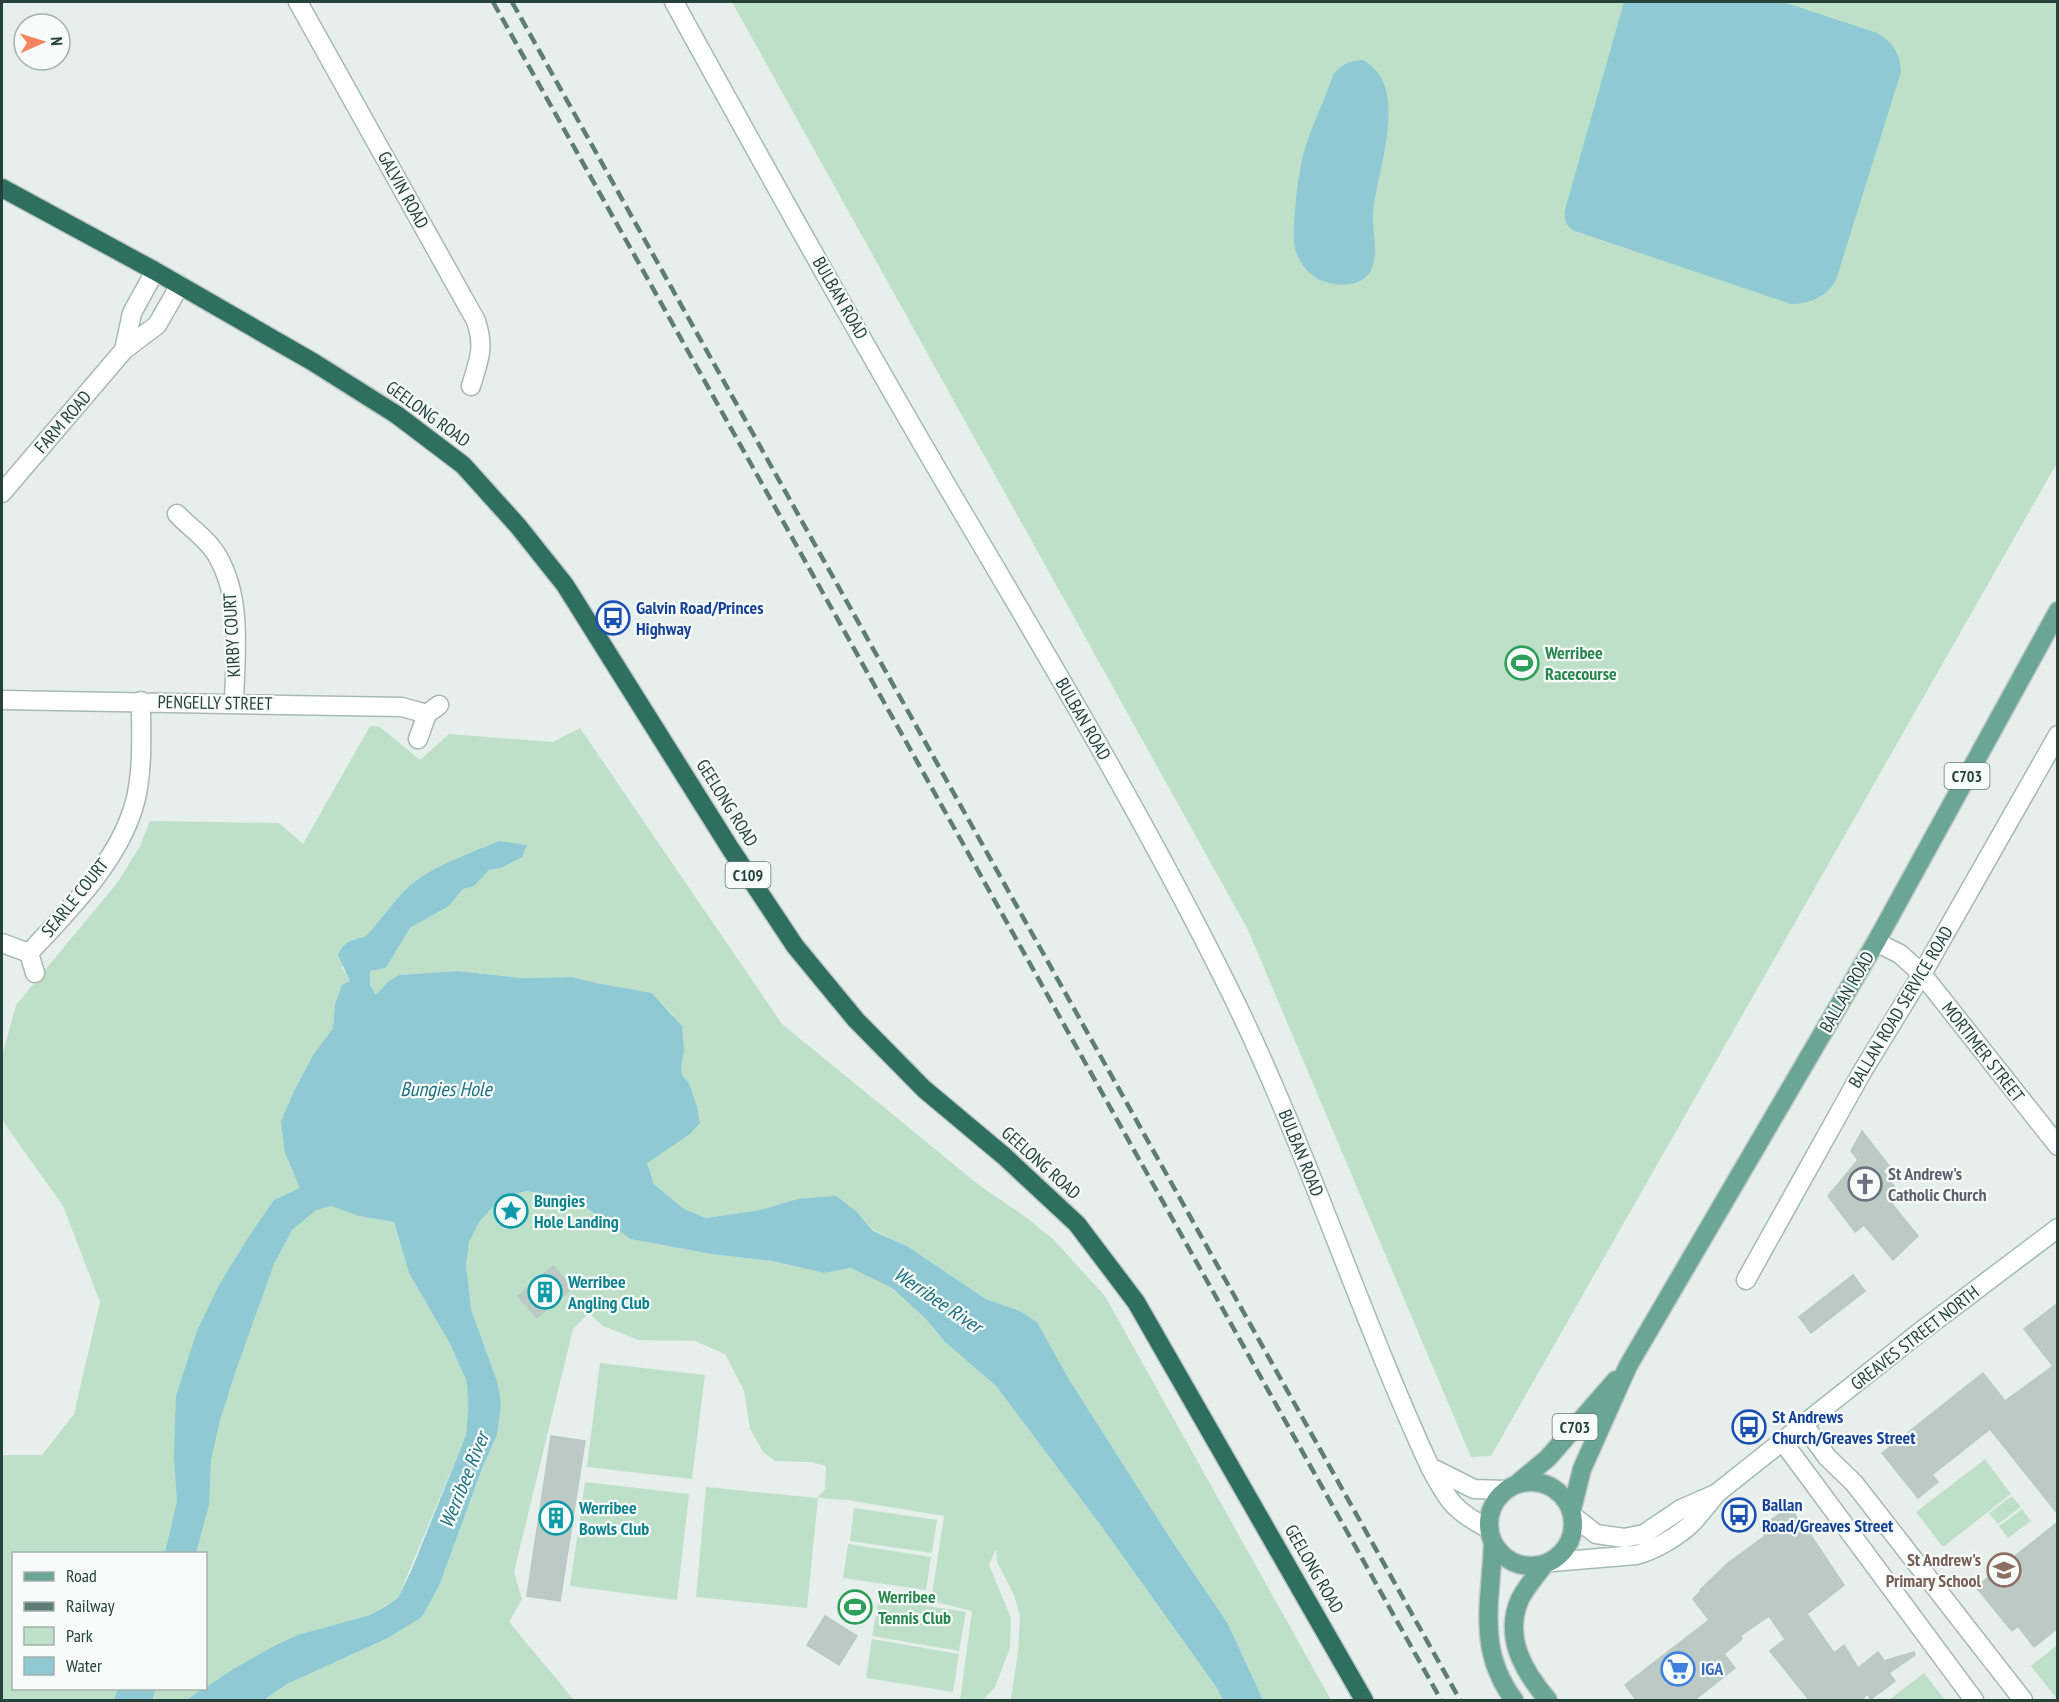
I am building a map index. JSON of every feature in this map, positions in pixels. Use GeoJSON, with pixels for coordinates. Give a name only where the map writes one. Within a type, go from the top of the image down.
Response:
{"type":"FeatureCollection","features":[{"type":"Feature","properties":{"kind":"highway","name":"GEELONG ROAD"},"geometry":{"type":"LineString","coordinates":[[2,188],[180,285],[313,362],[397,415],[463,465],[518,526],[566,585],[730,848],[795,946],[856,1020],[924,1089],[1004,1156],[1077,1224],[1136,1302],[1364,1701]]}},
{"type":"Feature","properties":{"kind":"main road","name":"BALLAN ROAD"},"geometry":{"type":"LineString","coordinates":[[1572,1513],[1582,1469],[1628,1366],[1876,942],[2058,611]]}},
{"type":"Feature","properties":{"kind":"main road","name":"BALLAN ROAD"},"geometry":{"type":"LineString","coordinates":[[1512,1487],[1548,1458],[1628,1366]]}},
{"type":"Feature","properties":{"kind":"main road"},"geometry":{"type":"LineString","coordinates":[[1512,1487],[1541,1482],[1554,1488],[1565,1498],[1572,1513]]}},
{"type":"Feature","properties":{"kind":"main road","name":"C703"},"geometry":{"type":"LineString","coordinates":[[1512,1487],[1497,1499],[1490,1512],[1488,1620],[1492,1660],[1514,1701]]}},
{"type":"Feature","properties":{"kind":"main road","name":"C703"},"geometry":{"type":"LineString","coordinates":[[1548,1701],[1529,1677],[1521,1661],[1516,1646],[1515,1612],[1521,1597],[1548,1563],[1563,1552],[1571,1539],[1574,1524],[1572,1513]]}},
{"type":"Feature","properties":{"kind":"main road"},"geometry":{"type":"LineString","coordinates":[[1491,1536],[1502,1555],[1514,1563],[1529,1567],[1548,1563]]}},
{"type":"Feature","properties":{"kind":"street","name":"GALVIN ROAD"},"geometry":{"type":"LineString","coordinates":[[298,2],[476,321],[482,339],[471,386]]}},
{"type":"Feature","properties":{"kind":"street","name":"BULBAN ROAD"},"geometry":{"type":"LineString","coordinates":[[674,2],[853,322],[1107,760],[1219,969],[1287,1115],[1430,1467],[1445,1496],[1458,1511],[1491,1536]]}},
{"type":"Feature","properties":{"kind":"street","name":"FARM ROAD"},"geometry":{"type":"LineString","coordinates":[[124,350],[132,313],[155,271]]}},
{"type":"Feature","properties":{"kind":"street","name":"FARM ROAD"},"geometry":{"type":"LineString","coordinates":[[2,493],[124,350],[157,326],[180,285]]}},
{"type":"Feature","properties":{"kind":"street","name":"KIRBY COURT"},"geometry":{"type":"LineString","coordinates":[[177,514],[205,540],[218,556],[229,580],[234,609],[234,703]]}},
{"type":"Feature","properties":{"kind":"street","name":"PENGELLY STREET"},"geometry":{"type":"LineString","coordinates":[[2,700],[234,703],[402,707],[433,710],[418,739]]}},
{"type":"Feature","properties":{"kind":"street","name":"SEARLE COURT"},"geometry":{"type":"LineString","coordinates":[[29,953],[84,893],[100,872],[128,824],[140,769],[141,701]]}},
{"type":"Feature","properties":{"kind":"street","name":"BALLAN ROAD SERVICE ROAD"},"geometry":{"type":"LineString","coordinates":[[1746,1280],[1862,1072],[1922,974],[2058,735]]}},
{"type":"Feature","properties":{"kind":"street","name":"MORTIMER STREET"},"geometry":{"type":"LineString","coordinates":[[1876,942],[1900,954],[1922,974],[2058,1146]]}},
{"type":"Feature","properties":{"kind":"street","name":"SEARLE COURT"},"geometry":{"type":"LineString","coordinates":[[2,943],[29,953]]}},
{"type":"Feature","properties":{"kind":"street","name":"SEARLE COURT"},"geometry":{"type":"LineString","coordinates":[[29,953],[34,973]]}},
{"type":"Feature","properties":{"kind":"street","name":"GREAVES STREET NORTH"},"geometry":{"type":"LineString","coordinates":[[1572,1513],[1596,1534],[1624,1538],[1644,1534],[1681,1509],[1716,1493],[1920,1332],[2058,1228]]}},
{"type":"Feature","properties":{"kind":"street"},"geometry":{"type":"LineString","coordinates":[[1804,1425],[1827,1457],[1854,1483],[2023,1701]]}},
{"type":"Feature","properties":{"kind":"street"},"geometry":{"type":"LineString","coordinates":[[1783,1442],[1974,1701]]}},
{"type":"Feature","properties":{"kind":"street"},"geometry":{"type":"LineString","coordinates":[[1430,1467],[1474,1490],[1512,1487]]}},
{"type":"Feature","properties":{"kind":"street","name":"GREAVES STREET NORTH"},"geometry":{"type":"LineString","coordinates":[[1548,1563],[1649,1552],[1692,1523],[1716,1493]]}},
{"type":"Feature","properties":{"kind":"green space","name":"Werribee Racecourse"},"geometry":{"type":"Polygon","coordinates":[[[732,2],[2057,2],[2057,463],[1491,1456],[1471,1457],[1248,930],[732,2]]]}},
{"type":"Feature","properties":{"kind":"green space"},"geometry":{"type":"Polygon","coordinates":[[[370,726],[380,727],[420,760],[449,734],[553,742],[580,728],[782,1024],[979,1185],[1054,1240],[1105,1296],[1331,1700],[1263,1700],[1228,1624],[1070,1381],[1037,1322],[1020,1311],[986,1299],[907,1246],[873,1230],[857,1212],[797,1199],[760,1210],[706,1218],[684,1209],[654,1184],[647,1163],[700,1122],[689,1083],[682,1075],[680,1066],[684,1051],[673,1015],[652,993],[573,977],[521,978],[457,971],[399,975],[389,981],[377,996],[370,985],[370,971],[386,968],[410,928],[449,906],[463,889],[474,885],[489,870],[501,868],[499,841],[447,863],[418,879],[397,899],[365,938],[353,939],[342,967],[350,981],[335,1004],[333,1028],[313,1055],[281,1121],[359,1216],[394,1222],[409,1273],[449,1342],[467,1382],[466,1435],[398,1598],[370,1615],[298,1636],[235,1668],[207,1686],[207,1552],[12,1552],[12,1690],[202,1690],[186,1700],[2,1700],[2,1455],[42,1455],[74,1414],[100,1302],[63,1206],[2,1120],[2,1056],[16,1005],[118,882],[140,846],[150,821],[279,823],[303,844],[370,726]]]}},
{"type":"Feature","properties":{"kind":"green space"},"geometry":{"type":"Polygon","coordinates":[[[526,1191],[573,1198],[630,1239],[711,1254],[772,1261],[824,1273],[851,1268],[892,1288],[925,1318],[945,1342],[996,1386],[1099,1523],[1217,1688],[1223,1700],[1011,1699],[1018,1652],[1020,1616],[1014,1595],[997,1562],[996,1549],[989,1565],[1011,1618],[1010,1648],[995,1687],[983,1700],[960,1700],[972,1611],[931,1601],[944,1516],[847,1500],[818,1498],[807,1608],[696,1597],[706,1487],[817,1498],[825,1489],[826,1466],[811,1462],[775,1461],[763,1452],[750,1429],[744,1391],[725,1354],[695,1341],[639,1340],[603,1326],[589,1313],[573,1329],[514,1572],[522,1599],[509,1622],[574,1700],[264,1700],[287,1684],[388,1638],[422,1617],[439,1586],[483,1466],[497,1435],[497,1381],[471,1309],[467,1284],[466,1265],[469,1242],[478,1222],[501,1198],[526,1191]]]}},
{"type":"Feature","properties":{"kind":"green space"},"geometry":{"type":"Polygon","coordinates":[[[600,1363],[705,1375],[692,1479],[587,1467],[600,1363]]]}},
{"type":"Feature","properties":{"kind":"green space"},"geometry":{"type":"Polygon","coordinates":[[[1985,1459],[2011,1494],[1943,1547],[1916,1512],[1985,1459]]]}},
{"type":"Feature","properties":{"kind":"green space"},"geometry":{"type":"Polygon","coordinates":[[[585,1482],[689,1494],[677,1600],[570,1586],[585,1482]]]}},
{"type":"Feature","properties":{"kind":"green space"},"geometry":{"type":"Polygon","coordinates":[[[2012,1496],[2021,1507],[1998,1524],[1989,1513],[2012,1496]]]}},
{"type":"Feature","properties":{"kind":"green space"},"geometry":{"type":"Polygon","coordinates":[[[854,1508],[937,1520],[932,1553],[850,1541],[854,1508]]]}},
{"type":"Feature","properties":{"kind":"green space"},"geometry":{"type":"Polygon","coordinates":[[[2022,1509],[2031,1521],[2008,1538],[1999,1526],[2022,1509]]]}},
{"type":"Feature","properties":{"kind":"green space"},"geometry":{"type":"Polygon","coordinates":[[[848,1544],[931,1557],[926,1590],[843,1578],[848,1544]]]}},
{"type":"Feature","properties":{"kind":"green space"},"geometry":{"type":"Polygon","coordinates":[[[879,1598],[966,1612],[959,1651],[872,1636],[879,1598]]]}},
{"type":"Feature","properties":{"kind":"green space"},"geometry":{"type":"Polygon","coordinates":[[[872,1639],[959,1654],[953,1692],[866,1678],[872,1639]]]}},
{"type":"Feature","properties":{"kind":"green space"},"geometry":{"type":"Polygon","coordinates":[[[2057,1645],[2057,1699],[2031,1666],[2057,1645]]]}},
{"type":"Feature","properties":{"kind":"green space"},"geometry":{"type":"Polygon","coordinates":[[[1924,1673],[1945,1700],[1889,1700],[1924,1673]]]}},
{"type":"Feature","properties":{"kind":"water"},"geometry":{"type":"Polygon","coordinates":[[[1624,2],[1783,2],[1877,33],[1895,49],[1901,72],[1836,280],[1823,295],[1804,303],[1791,304],[1575,231],[1568,225],[1565,220],[1565,210],[1624,2]]]}},
{"type":"Feature","properties":{"kind":"water"},"geometry":{"type":"Polygon","coordinates":[[[1363,60],[1378,73],[1386,89],[1388,109],[1384,153],[1373,214],[1375,258],[1365,278],[1350,284],[1333,284],[1309,273],[1296,252],[1294,232],[1298,179],[1308,139],[1333,75],[1346,64],[1363,60]]]}},
{"type":"Feature","properties":{"kind":"water"},"geometry":{"type":"Polygon","coordinates":[[[499,841],[527,845],[522,857],[501,868],[489,870],[474,886],[463,889],[449,906],[410,928],[386,968],[370,971],[370,985],[376,995],[389,981],[399,975],[457,971],[521,978],[573,977],[652,993],[682,1026],[684,1051],[682,1075],[689,1083],[700,1123],[690,1134],[647,1163],[654,1184],[684,1209],[706,1218],[760,1210],[797,1199],[836,1196],[857,1212],[873,1231],[907,1246],[986,1299],[1020,1311],[1037,1322],[1070,1381],[1228,1624],[1263,1700],[1223,1700],[1217,1688],[1099,1523],[996,1386],[945,1342],[925,1318],[892,1288],[851,1268],[824,1273],[772,1261],[711,1254],[630,1239],[573,1198],[526,1191],[501,1198],[479,1222],[469,1242],[466,1265],[471,1309],[497,1381],[501,1404],[497,1435],[483,1466],[439,1586],[422,1617],[388,1638],[287,1684],[264,1700],[186,1700],[201,1690],[207,1690],[207,1686],[274,1646],[298,1635],[370,1615],[398,1598],[466,1435],[467,1382],[449,1342],[409,1273],[394,1222],[359,1216],[331,1206],[316,1210],[292,1230],[274,1264],[236,1370],[220,1420],[211,1460],[209,1505],[196,1552],[165,1552],[177,1501],[174,1457],[176,1396],[197,1331],[219,1285],[274,1200],[300,1188],[285,1153],[281,1121],[313,1055],[333,1028],[335,1004],[342,985],[350,981],[338,955],[348,942],[365,937],[410,885],[447,863],[499,841]]]}},
{"type":"Feature","properties":{"kind":"water"},"geometry":{"type":"Polygon","coordinates":[[[117,1690],[156,1690],[152,1700],[114,1700],[117,1690]]]}},
{"type":"Feature","properties":{"kind":"building","name":"St Andrew's Catholic Church"},"geometry":{"type":"Polygon","coordinates":[[[1862,1131],[1889,1166],[1883,1171],[1901,1196],[1892,1204],[1918,1236],[1893,1260],[1864,1225],[1855,1232],[1828,1196],[1858,1160],[1851,1151],[1862,1131]]]}},
{"type":"Feature","properties":{"kind":"building","name":"Werribee Angling Club"},"geometry":{"type":"Polygon","coordinates":[[[553,1266],[572,1288],[537,1318],[518,1296],[553,1266]]]}},
{"type":"Feature","properties":{"kind":"building"},"geometry":{"type":"Polygon","coordinates":[[[1853,1275],[1865,1291],[1811,1333],[1799,1317],[1853,1275]]]}},
{"type":"Feature","properties":{"kind":"building"},"geometry":{"type":"Polygon","coordinates":[[[2058,1303],[2058,1514],[1990,1429],[1932,1475],[1938,1482],[1918,1498],[1882,1453],[1983,1373],[2005,1401],[2053,1366],[2024,1329],[2058,1303]]]}},
{"type":"Feature","properties":{"kind":"building","name":"Werribee Bowls Club"},"geometry":{"type":"Polygon","coordinates":[[[551,1436],[585,1441],[560,1601],[527,1596],[551,1436]]]}},
{"type":"Feature","properties":{"kind":"building"},"geometry":{"type":"Polygon","coordinates":[[[1789,1507],[1844,1585],[1807,1614],[1834,1653],[1844,1645],[1858,1668],[1878,1652],[1884,1661],[1914,1652],[1915,1655],[1889,1673],[1895,1681],[1871,1699],[1867,1694],[1861,1701],[1810,1701],[1770,1651],[1785,1639],[1769,1616],[1740,1636],[1742,1639],[1724,1654],[1735,1668],[1693,1701],[1637,1701],[1625,1685],[1709,1620],[1693,1599],[1728,1563],[1765,1536],[1760,1528],[1789,1507]]]}},
{"type":"Feature","properties":{"kind":"building"},"geometry":{"type":"Polygon","coordinates":[[[2058,1522],[2058,1628],[2034,1647],[2018,1626],[2012,1631],[1976,1587],[2058,1522]]]}},
{"type":"Feature","properties":{"kind":"building","name":"Werribee Tennis Club"},"geometry":{"type":"Polygon","coordinates":[[[825,1616],[857,1636],[839,1665],[807,1645],[825,1616]]]}},
{"type":"Feature","properties":{"kind":"railway"},"geometry":{"type":"LineString","coordinates":[[493,2],[1441,1700]]}},
{"type":"Feature","properties":{"kind":"railway"},"geometry":{"type":"LineString","coordinates":[[512,2],[1460,1700]]}},
{"type":"Feature","properties":{"kind":"place","name":"Galvin Road/Princes Highway"},"geometry":{"type":"Point","coordinates":[613,618]}},
{"type":"Feature","properties":{"kind":"place","name":"Werribee Racecourse"},"geometry":{"type":"Point","coordinates":[1522,663]}},
{"type":"Feature","properties":{"kind":"place","name":"St Andrew's Catholic Church"},"geometry":{"type":"Point","coordinates":[1865,1184]}},
{"type":"Feature","properties":{"kind":"place","name":"Bungies Hole Landing"},"geometry":{"type":"Point","coordinates":[511,1211]}},
{"type":"Feature","properties":{"kind":"place","name":"Werribee Angling Club"},"geometry":{"type":"Point","coordinates":[545,1292]}},
{"type":"Feature","properties":{"kind":"place","name":"St Andrews Church/Greaves Street"},"geometry":{"type":"Point","coordinates":[1749,1427]}},
{"type":"Feature","properties":{"kind":"place","name":"Ballan Road/Greaves Street"},"geometry":{"type":"Point","coordinates":[1739,1515]}},
{"type":"Feature","properties":{"kind":"place","name":"Werribee Bowls Club"},"geometry":{"type":"Point","coordinates":[556,1518]}},
{"type":"Feature","properties":{"kind":"place","name":"St Andrew's Primary School"},"geometry":{"type":"Point","coordinates":[2004,1570]}},
{"type":"Feature","properties":{"kind":"place","name":"Werribee Tennis Club"},"geometry":{"type":"Point","coordinates":[855,1607]}},
{"type":"Feature","properties":{"kind":"place","name":"IGA"},"geometry":{"type":"Point","coordinates":[1678,1669]}},
{"type":"Feature","properties":{"kind":"water label","name":"Bungies Hole"},"geometry":{"type":"Point","coordinates":[446,1089]}},
{"type":"Feature","properties":{"kind":"water label","name":"Werribee River"},"geometry":{"type":"Point","coordinates":[938,1300]}},
{"type":"Feature","properties":{"kind":"water label","name":"Werribee River"},"geometry":{"type":"Point","coordinates":[464,1480]}}]}
